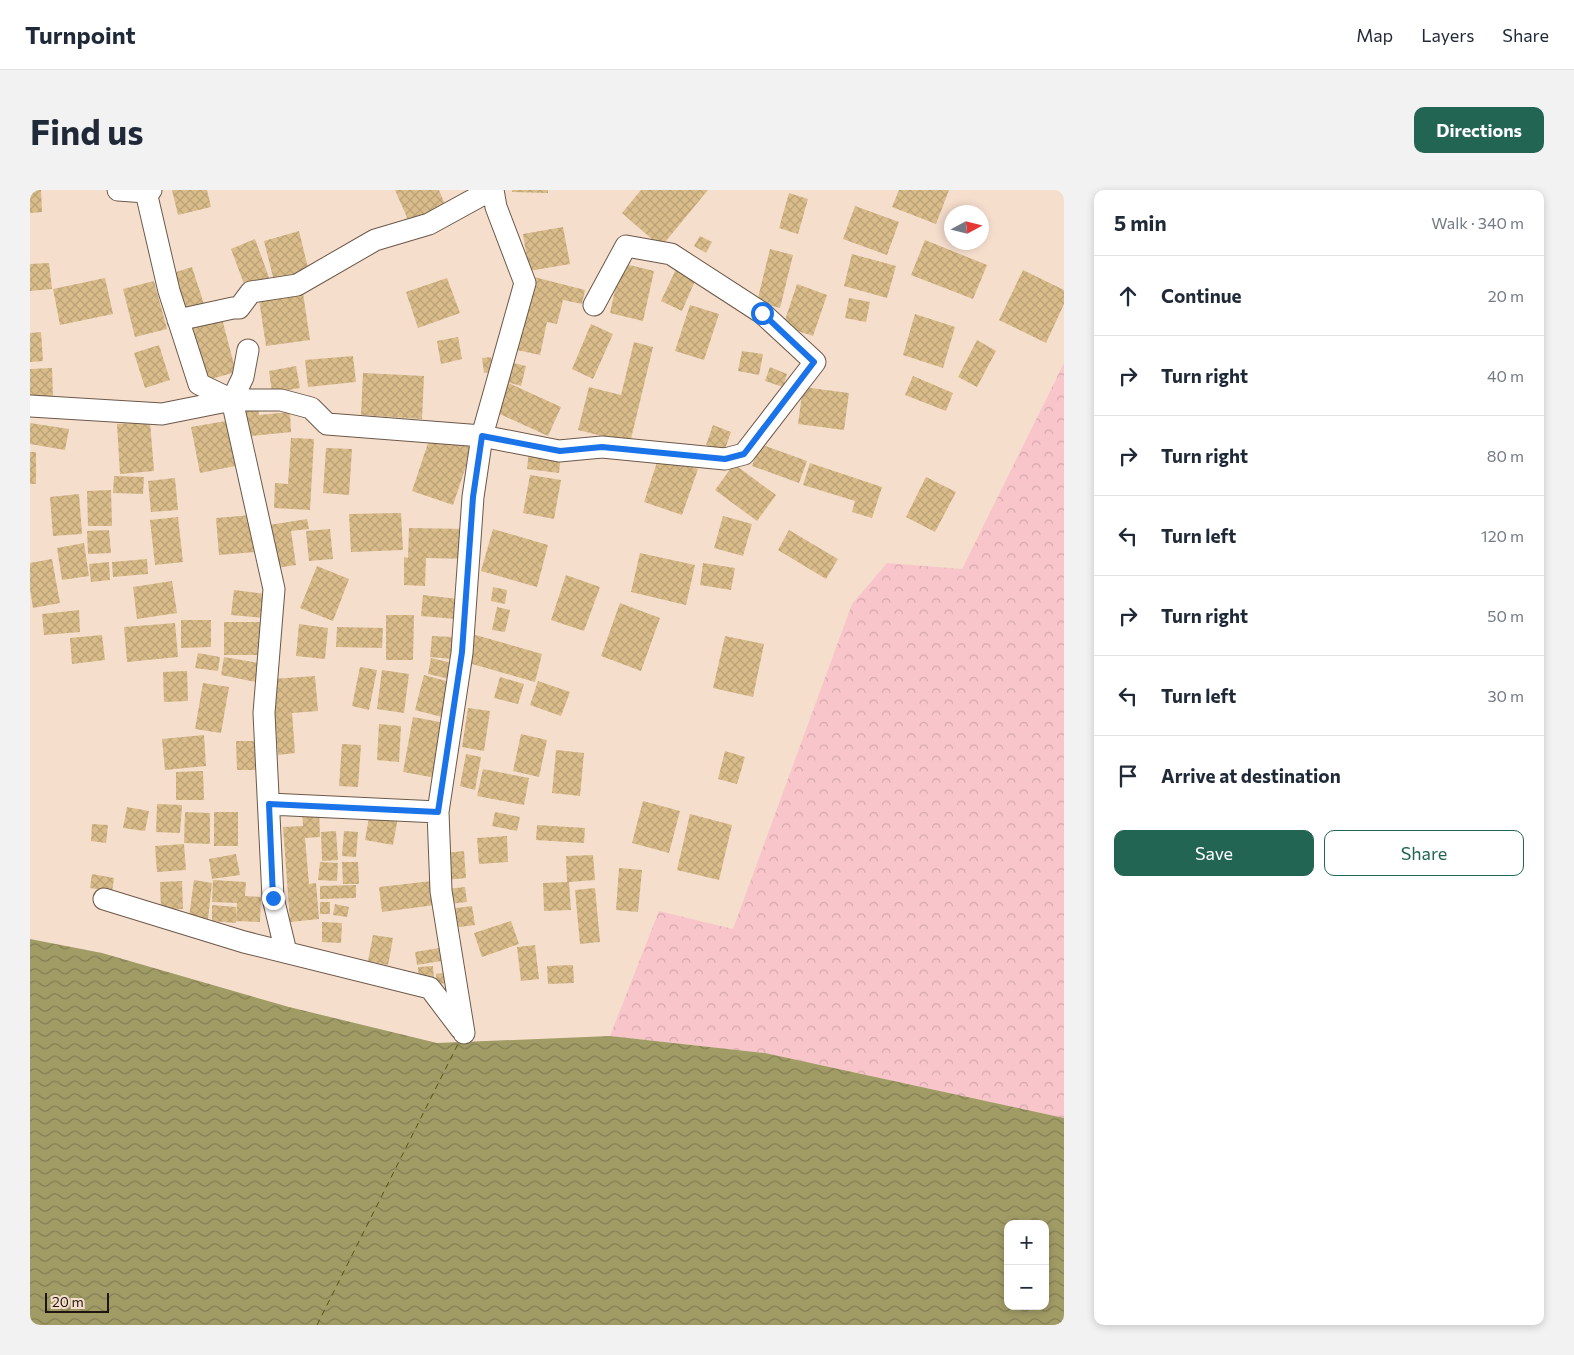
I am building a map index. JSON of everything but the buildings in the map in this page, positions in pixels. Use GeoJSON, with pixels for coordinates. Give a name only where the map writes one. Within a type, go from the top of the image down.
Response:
{"type":"FeatureCollection","features":[{"type":"Feature","properties":{"kind":"street"},"geometry":{"type":"LineString","coordinates":[[118,190],[149,191],[169,291],[199,384],[232,400]]}},
{"type":"Feature","properties":{"kind":"street"},"geometry":{"type":"LineString","coordinates":[[104,899],[286,952],[430,988],[464,1033],[441,891],[438,812],[462,652],[473,497],[482,436],[525,283],[496,207],[492,190],[429,224],[375,240],[297,284],[251,292],[239,308],[178,320]]}},
{"type":"Feature","properties":{"kind":"street"},"geometry":{"type":"LineString","coordinates":[[30,406],[162,414],[232,400],[281,400],[311,408],[327,424],[482,436],[560,451],[602,447],[725,459],[744,454],[814,362],[762,313],[671,254],[626,246],[594,305]]}},
{"type":"Feature","properties":{"kind":"street"},"geometry":{"type":"LineString","coordinates":[[248,350],[243,377],[232,400],[274,589],[264,713],[273,898],[286,952]]}},
{"type":"Feature","properties":{"kind":"street"},"geometry":{"type":"LineString","coordinates":[[269,804],[438,812]]}},
{"type":"Feature","properties":{"kind":"green space"},"geometry":{"type":"Polygon","coordinates":[[[1064,363],[1064,1118],[765,1053],[610,1036],[659,911],[733,929],[852,604],[887,563],[962,569],[1064,363]]]}},
{"type":"Feature","properties":{"kind":"water"},"geometry":{"type":"Polygon","coordinates":[[[30,939],[102,953],[289,1007],[437,1043],[610,1036],[765,1053],[1064,1118],[1064,1325],[30,1325],[30,939]]]}},
{"type":"Feature","properties":{"kind":"ferry route"},"geometry":{"type":"LineString","coordinates":[[317,1325],[459,1042]]}},
{"type":"Feature","properties":{"kind":"route"},"geometry":{"type":"LineString","coordinates":[[273,898],[269,804],[438,812],[462,652],[473,497],[482,436],[560,451],[602,447],[725,459],[744,454],[814,362],[762,313]]}}]}
